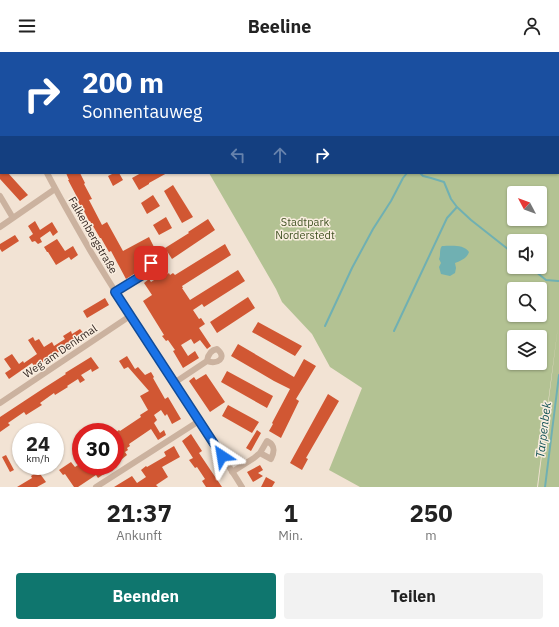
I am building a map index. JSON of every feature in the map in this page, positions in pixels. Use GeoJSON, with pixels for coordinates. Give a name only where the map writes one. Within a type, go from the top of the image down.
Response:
{"type":"FeatureCollection","features":[{"type":"Feature","properties":{"kind":"street","name":"Falkenbergstraße"},"geometry":{"type":"LineString","coordinates":[[48,174],[115,292],[242,487]]}},
{"type":"Feature","properties":{"kind":"street"},"geometry":{"type":"LineString","coordinates":[[0,227],[55,189]]}},
{"type":"Feature","properties":{"kind":"street"},"geometry":{"type":"LineString","coordinates":[[0,196],[13,218]]}},
{"type":"Feature","properties":{"kind":"street"},"geometry":{"type":"LineString","coordinates":[[115,292],[146,273]]}},
{"type":"Feature","properties":{"kind":"street","name":"Weg am Denkmal"},"geometry":{"type":"LineString","coordinates":[[0,403],[130,316]]}},
{"type":"Feature","properties":{"kind":"street"},"geometry":{"type":"LineString","coordinates":[[174,383],[207,361]]}},
{"type":"Feature","properties":{"kind":"street"},"geometry":{"type":"LineString","coordinates":[[96,487],[199,421]]}},
{"type":"Feature","properties":{"kind":"street"},"geometry":{"type":"LineString","coordinates":[[232,472],[260,453]]}},
{"type":"Feature","properties":{"kind":"green space","name":"Stadtpark Norderstedt"},"geometry":{"type":"Polygon","coordinates":[[[210,174],[559,174],[559,487],[538,487],[558,326],[537,487],[360,487],[329,470],[362,388],[330,367],[312,334],[282,302],[210,174]]]}},
{"type":"Feature","properties":{"kind":"water"},"geometry":{"type":"Polygon","coordinates":[[[442,246],[460,247],[467,249],[469,252],[464,259],[455,263],[455,273],[450,276],[441,274],[439,267],[441,263],[439,259],[442,246]]]}},
{"type":"Feature","properties":{"kind":"building"},"geometry":{"type":"Polygon","coordinates":[[[0,174],[9,174],[28,195],[20,201],[0,179],[0,174]]]}},
{"type":"Feature","properties":{"kind":"building"},"geometry":{"type":"Polygon","coordinates":[[[66,174],[80,174],[92,199],[89,200],[102,225],[107,222],[123,251],[149,237],[154,247],[136,256],[143,266],[142,269],[126,279],[111,251],[109,252],[89,221],[75,196],[76,195],[66,174]]]}},
{"type":"Feature","properties":{"kind":"building"},"geometry":{"type":"Polygon","coordinates":[[[112,174],[120,174],[123,180],[113,186],[108,176],[112,174]]]}},
{"type":"Feature","properties":{"kind":"building"},"geometry":{"type":"Polygon","coordinates":[[[139,174],[165,174],[139,190],[132,178],[139,174]]]}},
{"type":"Feature","properties":{"kind":"building"},"geometry":{"type":"Polygon","coordinates":[[[173,185],[193,217],[182,223],[164,191],[173,185]]]}},
{"type":"Feature","properties":{"kind":"building"},"geometry":{"type":"Polygon","coordinates":[[[153,195],[160,206],[147,214],[141,203],[153,195]]]}},
{"type":"Feature","properties":{"kind":"building"},"geometry":{"type":"Polygon","coordinates":[[[166,217],[172,228],[159,235],[153,225],[166,217]]]}},
{"type":"Feature","properties":{"kind":"building"},"geometry":{"type":"Polygon","coordinates":[[[208,219],[215,230],[172,259],[165,248],[208,219]]]}},
{"type":"Feature","properties":{"kind":"building"},"geometry":{"type":"Polygon","coordinates":[[[35,221],[40,230],[52,222],[58,232],[53,236],[50,231],[40,238],[42,242],[38,244],[35,241],[32,242],[29,237],[33,234],[28,226],[35,221]]]}},
{"type":"Feature","properties":{"kind":"building"},"geometry":{"type":"Polygon","coordinates":[[[15,235],[19,241],[2,252],[0,249],[0,244],[15,235]]]}},
{"type":"Feature","properties":{"kind":"building"},"geometry":{"type":"Polygon","coordinates":[[[57,239],[65,251],[73,246],[78,255],[71,260],[69,257],[56,265],[44,247],[57,239]]]}},
{"type":"Feature","properties":{"kind":"building"},"geometry":{"type":"Polygon","coordinates":[[[225,244],[231,255],[182,286],[182,288],[190,300],[238,270],[245,281],[204,307],[202,304],[193,310],[199,319],[201,318],[205,324],[199,328],[211,346],[207,349],[200,340],[194,344],[191,339],[181,345],[188,356],[195,351],[199,358],[183,368],[173,351],[175,350],[168,340],[166,341],[162,336],[164,335],[143,301],[152,295],[144,283],[149,279],[151,282],[157,278],[159,280],[169,273],[170,275],[173,273],[175,275],[225,244]]]}},
{"type":"Feature","properties":{"kind":"building"},"geometry":{"type":"Polygon","coordinates":[[[248,297],[255,308],[217,333],[210,322],[248,297]]]}},
{"type":"Feature","properties":{"kind":"building"},"geometry":{"type":"Polygon","coordinates":[[[105,298],[109,305],[87,318],[83,311],[105,298]]]}},
{"type":"Feature","properties":{"kind":"building"},"geometry":{"type":"Polygon","coordinates":[[[258,322],[302,346],[295,356],[252,332],[258,322]]]}},
{"type":"Feature","properties":{"kind":"building"},"geometry":{"type":"Polygon","coordinates":[[[80,329],[85,335],[35,367],[32,363],[9,379],[5,373],[11,369],[4,359],[12,354],[19,364],[23,361],[24,363],[37,354],[28,340],[33,337],[35,341],[39,339],[44,347],[52,342],[54,346],[65,339],[63,336],[71,331],[72,334],[80,329]]]}},
{"type":"Feature","properties":{"kind":"building"},"geometry":{"type":"Polygon","coordinates":[[[238,344],[294,377],[304,359],[316,366],[296,399],[299,401],[281,438],[269,431],[290,389],[231,356],[238,344]]]}},
{"type":"Feature","properties":{"kind":"building"},"geometry":{"type":"Polygon","coordinates":[[[127,356],[135,369],[138,367],[145,375],[151,372],[165,399],[168,397],[181,419],[172,424],[167,414],[165,416],[161,410],[154,415],[157,420],[154,423],[160,433],[164,430],[166,435],[158,440],[151,429],[129,444],[130,446],[127,448],[128,450],[125,452],[127,455],[124,457],[124,428],[141,417],[140,415],[148,410],[140,396],[149,391],[128,367],[124,369],[119,361],[127,356]]]}},
{"type":"Feature","properties":{"kind":"building"},"geometry":{"type":"Polygon","coordinates":[[[91,357],[99,368],[92,372],[91,369],[81,375],[85,380],[80,383],[78,379],[55,395],[54,393],[40,403],[42,405],[26,415],[24,412],[8,423],[10,425],[0,432],[0,417],[91,357]]]}},
{"type":"Feature","properties":{"kind":"building"},"geometry":{"type":"Polygon","coordinates":[[[227,371],[273,396],[267,408],[221,382],[227,371]]]}},
{"type":"Feature","properties":{"kind":"building"},"geometry":{"type":"Polygon","coordinates":[[[206,374],[225,402],[210,412],[189,381],[194,377],[196,380],[206,374]]]}},
{"type":"Feature","properties":{"kind":"building"},"geometry":{"type":"Polygon","coordinates":[[[328,394],[339,401],[306,458],[308,459],[302,470],[290,463],[328,394]]]}},
{"type":"Feature","properties":{"kind":"building"},"geometry":{"type":"Polygon","coordinates":[[[228,405],[259,422],[252,433],[222,416],[228,405]]]}},
{"type":"Feature","properties":{"kind":"building"},"geometry":{"type":"Polygon","coordinates":[[[257,430],[261,433],[251,451],[246,448],[257,430]]]}},
{"type":"Feature","properties":{"kind":"building"},"geometry":{"type":"Polygon","coordinates":[[[191,434],[202,451],[199,453],[222,487],[206,487],[202,481],[205,479],[197,467],[195,468],[189,460],[193,458],[182,441],[191,434]]]}},
{"type":"Feature","properties":{"kind":"building"},"geometry":{"type":"Polygon","coordinates":[[[174,446],[180,457],[162,467],[168,477],[156,485],[158,487],[114,487],[132,476],[137,483],[146,477],[141,470],[166,456],[164,452],[174,446]]]}},
{"type":"Feature","properties":{"kind":"building"},"geometry":{"type":"Polygon","coordinates":[[[6,455],[12,466],[12,471],[10,472],[2,457],[6,455]]]}},
{"type":"Feature","properties":{"kind":"building"},"geometry":{"type":"Polygon","coordinates":[[[71,462],[72,475],[96,475],[78,487],[74,487],[64,474],[64,467],[71,462]]]}},
{"type":"Feature","properties":{"kind":"building"},"geometry":{"type":"Polygon","coordinates":[[[260,465],[263,470],[258,473],[263,476],[253,482],[247,472],[260,465]]]}},
{"type":"Feature","properties":{"kind":"building"},"geometry":{"type":"Polygon","coordinates":[[[41,475],[46,482],[37,487],[17,487],[32,478],[31,476],[41,475]]]}},
{"type":"Feature","properties":{"kind":"building"},"geometry":{"type":"Polygon","coordinates":[[[266,477],[275,482],[272,487],[261,487],[266,477]]]}},
{"type":"Feature","properties":{"kind":"waterway"},"geometry":{"type":"LineString","coordinates":[[325,326],[352,268],[373,229],[406,174]]}},
{"type":"Feature","properties":{"kind":"waterway","name":"Tarpenbek"},"geometry":{"type":"LineString","coordinates":[[421,174],[423,176],[444,182],[451,199],[457,207],[507,248]]}},
{"type":"Feature","properties":{"kind":"waterway"},"geometry":{"type":"LineString","coordinates":[[394,331],[447,218],[457,207]]}},
{"type":"Feature","properties":{"kind":"waterway","name":"Tarpenbek"},"geometry":{"type":"LineString","coordinates":[[539,274],[546,280],[559,281]]}},
{"type":"Feature","properties":{"kind":"waterway","name":"Tarpenbek"},"geometry":{"type":"LineString","coordinates":[[545,487],[559,375]]}},
{"type":"Feature","properties":{"kind":"route"},"geometry":{"type":"LineString","coordinates":[[151,263],[146,269],[146,273],[115,292],[222,456]]}}]}
